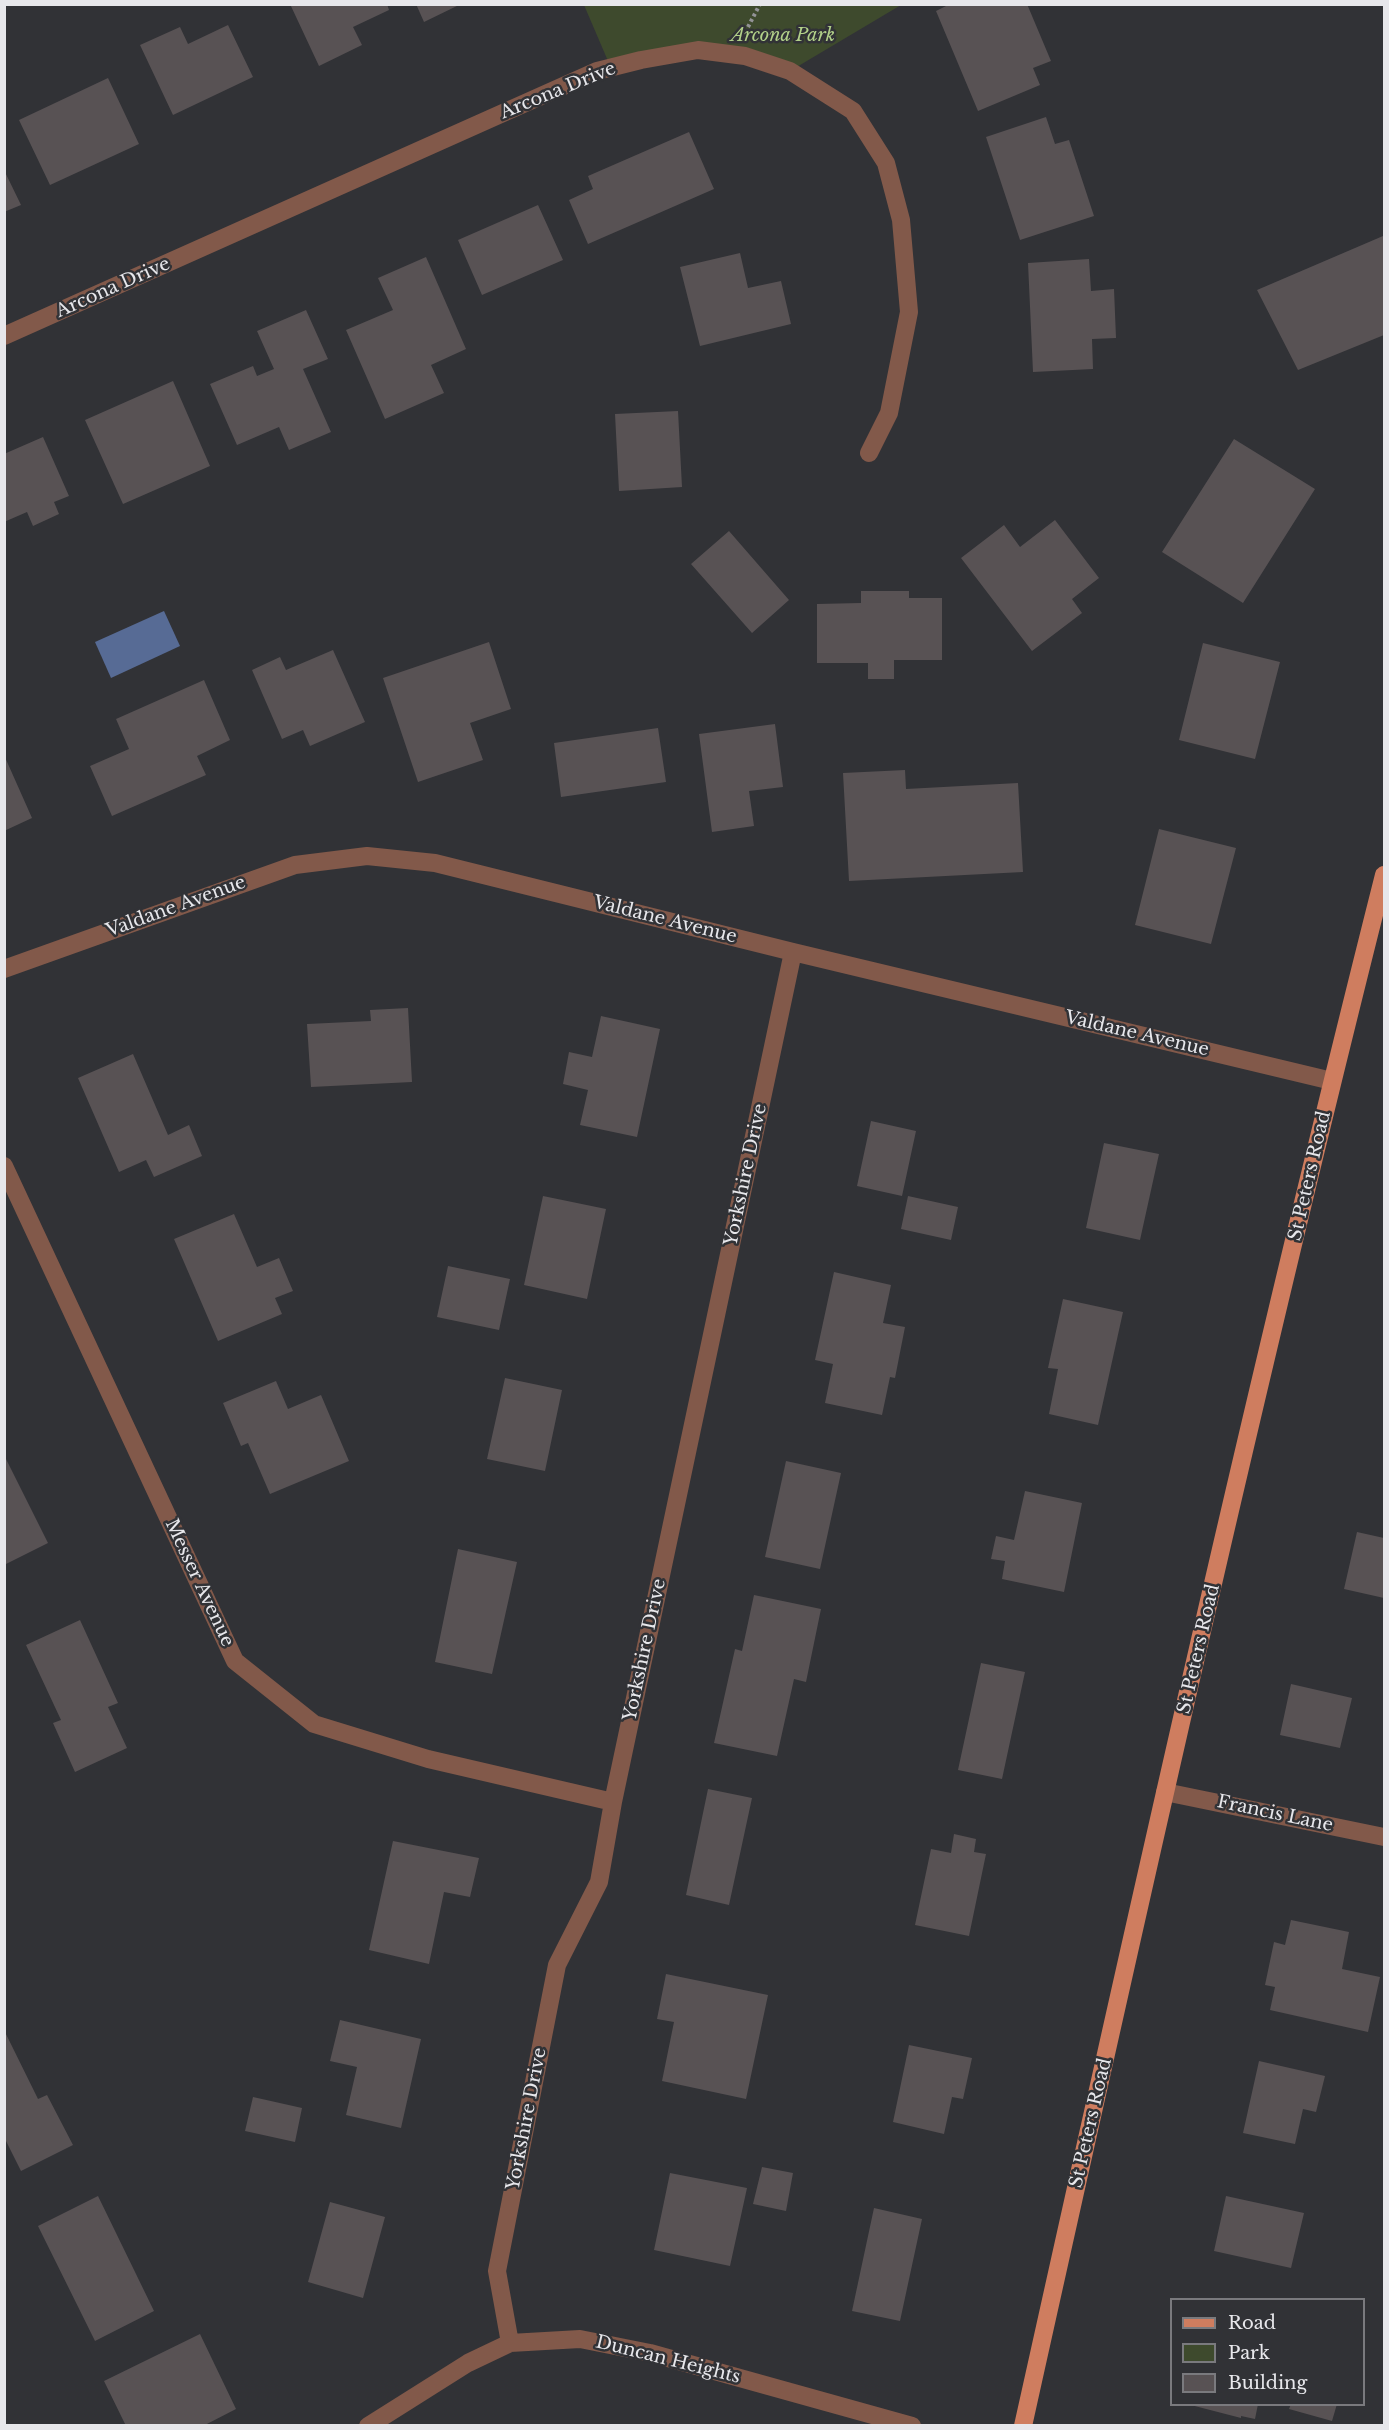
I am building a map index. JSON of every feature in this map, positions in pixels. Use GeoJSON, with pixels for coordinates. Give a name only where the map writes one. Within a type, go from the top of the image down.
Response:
{"type":"FeatureCollection","features":[{"type":"Feature","properties":{"kind":"main road","name":"St Peters Road"},"geometry":{"type":"LineString","coordinates":[[1023,2426],[1166,1792],[1332,1081],[1384,875]]}},
{"type":"Feature","properties":{"kind":"street","name":"Arcona Drive"},"geometry":{"type":"LineString","coordinates":[[4,336],[597,71],[641,60],[698,50],[745,56],[790,71],[854,111],[886,164],[901,220],[909,312],[889,413],[869,453]]}},
{"type":"Feature","properties":{"kind":"street","name":"Valdane Avenue"},"geometry":{"type":"LineString","coordinates":[[4,969],[295,865],[367,856],[435,863],[793,952],[1332,1081]]}},
{"type":"Feature","properties":{"kind":"street","name":"Yorkshire Drive"},"geometry":{"type":"LineString","coordinates":[[510,2343],[497,2271],[557,1965],[599,1882],[613,1802],[793,952]]}},
{"type":"Feature","properties":{"kind":"street","name":"Messer Avenue"},"geometry":{"type":"LineString","coordinates":[[4,1166],[235,1660],[314,1724],[428,1759],[613,1802]]}},
{"type":"Feature","properties":{"kind":"street","name":"Francis Lane"},"geometry":{"type":"LineString","coordinates":[[1166,1792],[1384,1837]]}},
{"type":"Feature","properties":{"kind":"street","name":"Duncan Heights"},"geometry":{"type":"LineString","coordinates":[[368,2426],[468,2363],[510,2343],[580,2339],[650,2353],[912,2426]]}},
{"type":"Feature","properties":{"kind":"green space","name":"Arcona Park"},"geometry":{"type":"Polygon","coordinates":[[[584,5],[901,5],[790,71],[698,50],[611,68],[584,5]]]}},
{"type":"Feature","properties":{"kind":"water"},"geometry":{"type":"Polygon","coordinates":[[[164,611],[180,646],[111,678],[95,642],[164,611]]]}},
{"type":"Feature","properties":{"kind":"building"},"geometry":{"type":"Polygon","coordinates":[[[290,4],[387,4],[389,10],[353,27],[362,45],[319,66],[290,4]]]}},
{"type":"Feature","properties":{"kind":"building"},"geometry":{"type":"Polygon","coordinates":[[[416,4],[461,4],[424,22],[416,4]]]}},
{"type":"Feature","properties":{"kind":"building"},"geometry":{"type":"Polygon","coordinates":[[[950,4],[1027,4],[1051,61],[1033,68],[1040,85],[978,111],[936,11],[950,4]]]}},
{"type":"Feature","properties":{"kind":"building"},"geometry":{"type":"Polygon","coordinates":[[[228,25],[253,77],[173,115],[140,45],[180,27],[188,44],[228,25]]]}},
{"type":"Feature","properties":{"kind":"building"},"geometry":{"type":"Polygon","coordinates":[[[108,78],[139,144],[50,185],[19,120],[108,78]]]}},
{"type":"Feature","properties":{"kind":"building"},"geometry":{"type":"Polygon","coordinates":[[[1046,117],[1055,144],[1069,140],[1094,216],[1020,240],[986,137],[1046,117]]]}},
{"type":"Feature","properties":{"kind":"building"},"geometry":{"type":"Polygon","coordinates":[[[689,132],[714,189],[588,244],[569,200],[593,189],[588,176],[689,132]]]}},
{"type":"Feature","properties":{"kind":"building"},"geometry":{"type":"Polygon","coordinates":[[[4,170],[21,205],[4,212],[4,170]]]}},
{"type":"Feature","properties":{"kind":"building"},"geometry":{"type":"Polygon","coordinates":[[[538,205],[563,260],[482,295],[458,240],[538,205]]]}},
{"type":"Feature","properties":{"kind":"building"},"geometry":{"type":"Polygon","coordinates":[[[1383,236],[1384,335],[1298,370],[1257,290],[1383,236]]]}},
{"type":"Feature","properties":{"kind":"building"},"geometry":{"type":"Polygon","coordinates":[[[740,253],[748,288],[781,281],[791,324],[700,346],[680,267],[740,253]]]}},
{"type":"Feature","properties":{"kind":"building"},"geometry":{"type":"Polygon","coordinates":[[[426,257],[466,349],[431,365],[444,393],[385,419],[346,330],[393,310],[378,278],[426,257]]]}},
{"type":"Feature","properties":{"kind":"building"},"geometry":{"type":"Polygon","coordinates":[[[1089,259],[1091,291],[1114,289],[1116,338],[1092,339],[1093,369],[1033,372],[1028,263],[1089,259]]]}},
{"type":"Feature","properties":{"kind":"building"},"geometry":{"type":"Polygon","coordinates":[[[306,310],[328,359],[303,369],[331,432],[289,450],[279,427],[237,445],[210,384],[253,366],[257,376],[274,369],[257,331],[306,310]]]}},
{"type":"Feature","properties":{"kind":"building"},"geometry":{"type":"Polygon","coordinates":[[[173,381],[210,466],[123,504],[85,420],[173,381]]]}},
{"type":"Feature","properties":{"kind":"building"},"geometry":{"type":"Polygon","coordinates":[[[678,411],[682,487],[619,491],[615,414],[678,411]]]}},
{"type":"Feature","properties":{"kind":"building"},"geometry":{"type":"Polygon","coordinates":[[[43,437],[69,496],[54,502],[59,514],[33,526],[27,512],[4,522],[4,454],[43,437]]]}},
{"type":"Feature","properties":{"kind":"building"},"geometry":{"type":"Polygon","coordinates":[[[1234,439],[1315,489],[1243,603],[1162,552],[1234,439]]]}},
{"type":"Feature","properties":{"kind":"building"},"geometry":{"type":"Polygon","coordinates":[[[1055,520],[1099,578],[1072,599],[1082,613],[1032,651],[961,558],[1004,525],[1020,547],[1055,520]]]}},
{"type":"Feature","properties":{"kind":"building"},"geometry":{"type":"Polygon","coordinates":[[[729,531],[789,600],[752,633],[691,564],[729,531]]]}},
{"type":"Feature","properties":{"kind":"building"},"geometry":{"type":"Polygon","coordinates":[[[861,591],[909,591],[909,598],[942,598],[942,660],[894,660],[894,679],[868,679],[868,663],[817,663],[817,604],[861,603],[861,591]]]}},
{"type":"Feature","properties":{"kind":"building"},"geometry":{"type":"Polygon","coordinates":[[[489,642],[511,709],[470,723],[483,760],[418,782],[383,678],[489,642]]]}},
{"type":"Feature","properties":{"kind":"building"},"geometry":{"type":"Polygon","coordinates":[[[1203,643],[1280,662],[1255,759],[1179,740],[1203,643]]]}},
{"type":"Feature","properties":{"kind":"building"},"geometry":{"type":"Polygon","coordinates":[[[333,650],[365,722],[310,746],[303,730],[282,739],[252,670],[280,657],[286,670],[333,650]]]}},
{"type":"Feature","properties":{"kind":"building"},"geometry":{"type":"Polygon","coordinates":[[[204,680],[230,740],[197,756],[206,775],[112,816],[90,766],[129,749],[116,719],[204,680]]]}},
{"type":"Feature","properties":{"kind":"building"},"geometry":{"type":"Polygon","coordinates":[[[775,724],[783,787],[749,791],[754,826],[712,832],[699,734],[775,724]]]}},
{"type":"Feature","properties":{"kind":"building"},"geometry":{"type":"Polygon","coordinates":[[[658,728],[666,782],[561,797],[554,743],[658,728]]]}},
{"type":"Feature","properties":{"kind":"building"},"geometry":{"type":"Polygon","coordinates":[[[4,755],[32,818],[4,831],[4,755]]]}},
{"type":"Feature","properties":{"kind":"building"},"geometry":{"type":"Polygon","coordinates":[[[905,770],[906,789],[1018,783],[1023,872],[849,881],[843,773],[905,770]]]}},
{"type":"Feature","properties":{"kind":"building"},"geometry":{"type":"Polygon","coordinates":[[[1159,829],[1236,848],[1211,944],[1135,925],[1159,829]]]}},
{"type":"Feature","properties":{"kind":"building"},"geometry":{"type":"Polygon","coordinates":[[[408,1008],[412,1082],[311,1087],[307,1024],[371,1021],[370,1010],[408,1008]]]}},
{"type":"Feature","properties":{"kind":"building"},"geometry":{"type":"Polygon","coordinates":[[[601,1016],[660,1029],[637,1137],[580,1125],[588,1090],[563,1084],[569,1052],[592,1057],[601,1016]]]}},
{"type":"Feature","properties":{"kind":"building"},"geometry":{"type":"Polygon","coordinates":[[[133,1054],[168,1135],[189,1125],[202,1156],[154,1177],[146,1160],[119,1172],[78,1078],[133,1054]]]}},
{"type":"Feature","properties":{"kind":"building"},"geometry":{"type":"Polygon","coordinates":[[[871,1121],[916,1131],[902,1196],[857,1186],[871,1121]]]}},
{"type":"Feature","properties":{"kind":"building"},"geometry":{"type":"Polygon","coordinates":[[[1104,1143],[1159,1154],[1140,1240],[1086,1228],[1104,1143]]]}},
{"type":"Feature","properties":{"kind":"building"},"geometry":{"type":"Polygon","coordinates":[[[543,1196],[606,1209],[587,1299],[524,1285],[543,1196]]]}},
{"type":"Feature","properties":{"kind":"building"},"geometry":{"type":"Polygon","coordinates":[[[908,1196],[958,1207],[951,1240],[901,1229],[908,1196]]]}},
{"type":"Feature","properties":{"kind":"building"},"geometry":{"type":"Polygon","coordinates":[[[234,1214],[257,1267],[279,1258],[293,1291],[275,1298],[282,1314],[218,1341],[174,1239],[234,1214]]]}},
{"type":"Feature","properties":{"kind":"building"},"geometry":{"type":"Polygon","coordinates":[[[448,1266],[510,1279],[499,1330],[437,1317],[448,1266]]]}},
{"type":"Feature","properties":{"kind":"building"},"geometry":{"type":"Polygon","coordinates":[[[834,1272],[891,1285],[883,1323],[905,1327],[895,1378],[890,1377],[882,1415],[825,1403],[833,1364],[815,1360],[834,1272]]]}},
{"type":"Feature","properties":{"kind":"building"},"geometry":{"type":"Polygon","coordinates":[[[1063,1299],[1123,1312],[1098,1425],[1049,1414],[1058,1369],[1048,1368],[1063,1299]]]}},
{"type":"Feature","properties":{"kind":"building"},"geometry":{"type":"Polygon","coordinates":[[[505,1378],[562,1390],[545,1471],[487,1459],[505,1378]]]}},
{"type":"Feature","properties":{"kind":"building"},"geometry":{"type":"Polygon","coordinates":[[[276,1381],[288,1409],[321,1395],[349,1461],[270,1494],[248,1443],[241,1446],[223,1403],[276,1381]]]}},
{"type":"Feature","properties":{"kind":"building"},"geometry":{"type":"Polygon","coordinates":[[[4,1455],[48,1543],[4,1565],[4,1455]]]}},
{"type":"Feature","properties":{"kind":"building"},"geometry":{"type":"Polygon","coordinates":[[[786,1461],[841,1473],[820,1569],[765,1557],[786,1461]]]}},
{"type":"Feature","properties":{"kind":"building"},"geometry":{"type":"Polygon","coordinates":[[[1025,1491],[1082,1503],[1064,1592],[1002,1579],[1005,1561],[991,1559],[996,1536],[1014,1540],[1025,1491]]]}},
{"type":"Feature","properties":{"kind":"building"},"geometry":{"type":"Polygon","coordinates":[[[1357,1532],[1384,1538],[1384,1598],[1344,1589],[1357,1532]]]}},
{"type":"Feature","properties":{"kind":"building"},"geometry":{"type":"Polygon","coordinates":[[[458,1549],[517,1562],[492,1674],[435,1662],[458,1549]]]}},
{"type":"Feature","properties":{"kind":"building"},"geometry":{"type":"Polygon","coordinates":[[[754,1595],[821,1609],[806,1682],[794,1679],[777,1756],[714,1743],[735,1649],[742,1651],[754,1595]]]}},
{"type":"Feature","properties":{"kind":"building"},"geometry":{"type":"Polygon","coordinates":[[[80,1620],[118,1703],[108,1707],[127,1748],[75,1772],[53,1723],[61,1720],[26,1645],[80,1620]]]}},
{"type":"Feature","properties":{"kind":"building"},"geometry":{"type":"Polygon","coordinates":[[[981,1663],[1025,1672],[1002,1779],[958,1770],[981,1663]]]}},
{"type":"Feature","properties":{"kind":"building"},"geometry":{"type":"Polygon","coordinates":[[[1291,1684],[1352,1698],[1340,1748],[1280,1735],[1291,1684]]]}},
{"type":"Feature","properties":{"kind":"building"},"geometry":{"type":"Polygon","coordinates":[[[708,1789],[752,1798],[729,1905],[686,1895],[708,1789]]]}},
{"type":"Feature","properties":{"kind":"building"},"geometry":{"type":"Polygon","coordinates":[[[954,1834],[976,1839],[974,1852],[986,1854],[969,1936],[915,1925],[931,1849],[951,1853],[954,1834]]]}},
{"type":"Feature","properties":{"kind":"building"},"geometry":{"type":"Polygon","coordinates":[[[393,1841],[479,1858],[470,1897],[444,1892],[429,1964],[369,1950],[393,1841]]]}},
{"type":"Feature","properties":{"kind":"building"},"geometry":{"type":"Polygon","coordinates":[[[1291,1920],[1349,1932],[1342,1969],[1380,1977],[1368,2032],[1270,2010],[1275,1987],[1265,1985],[1274,1942],[1285,1945],[1291,1920]]]}},
{"type":"Feature","properties":{"kind":"building"},"geometry":{"type":"Polygon","coordinates":[[[666,1974],[768,1995],[746,2099],[662,2081],[674,2022],[657,2019],[666,1974]]]}},
{"type":"Feature","properties":{"kind":"building"},"geometry":{"type":"Polygon","coordinates":[[[340,2020],[421,2039],[401,2128],[346,2115],[357,2067],[330,2061],[340,2020]]]}},
{"type":"Feature","properties":{"kind":"building"},"geometry":{"type":"Polygon","coordinates":[[[4,2030],[38,2099],[47,2095],[73,2145],[21,2171],[4,2137],[4,2030]]]}},
{"type":"Feature","properties":{"kind":"building"},"geometry":{"type":"Polygon","coordinates":[[[909,2045],[972,2058],[963,2099],[952,2097],[944,2134],[893,2122],[909,2045]]]}},
{"type":"Feature","properties":{"kind":"building"},"geometry":{"type":"Polygon","coordinates":[[[1259,2061],[1325,2076],[1316,2112],[1303,2109],[1295,2144],[1243,2133],[1259,2061]]]}},
{"type":"Feature","properties":{"kind":"building"},"geometry":{"type":"Polygon","coordinates":[[[253,2097],[302,2108],[295,2142],[245,2131],[253,2097]]]}},
{"type":"Feature","properties":{"kind":"building"},"geometry":{"type":"Polygon","coordinates":[[[762,2167],[793,2173],[786,2211],[753,2204],[762,2167]]]}},
{"type":"Feature","properties":{"kind":"building"},"geometry":{"type":"Polygon","coordinates":[[[670,2173],[747,2188],[730,2266],[654,2250],[670,2173]]]}},
{"type":"Feature","properties":{"kind":"building"},"geometry":{"type":"Polygon","coordinates":[[[98,2196],[154,2311],[95,2341],[38,2226],[98,2196]]]}},
{"type":"Feature","properties":{"kind":"building"},"geometry":{"type":"Polygon","coordinates":[[[1226,2196],[1304,2213],[1291,2268],[1214,2251],[1226,2196]]]}},
{"type":"Feature","properties":{"kind":"building"},"geometry":{"type":"Polygon","coordinates":[[[330,2202],[385,2217],[363,2298],[308,2282],[330,2202]]]}},
{"type":"Feature","properties":{"kind":"building"},"geometry":{"type":"Polygon","coordinates":[[[874,2208],[922,2219],[900,2321],[852,2311],[874,2208]]]}},
{"type":"Feature","properties":{"kind":"building"},"geometry":{"type":"Polygon","coordinates":[[[200,2334],[236,2409],[203,2426],[126,2426],[104,2381],[200,2334]]]}},
{"type":"Feature","properties":{"kind":"building"},"geometry":{"type":"Polygon","coordinates":[[[1195,2406],[1258,2406],[1255,2419],[1241,2416],[1241,2418],[1195,2406]]]}},
{"type":"Feature","properties":{"kind":"building"},"geometry":{"type":"Polygon","coordinates":[[[1290,2406],[1336,2406],[1332,2421],[1289,2409],[1290,2406]]]}}]}
